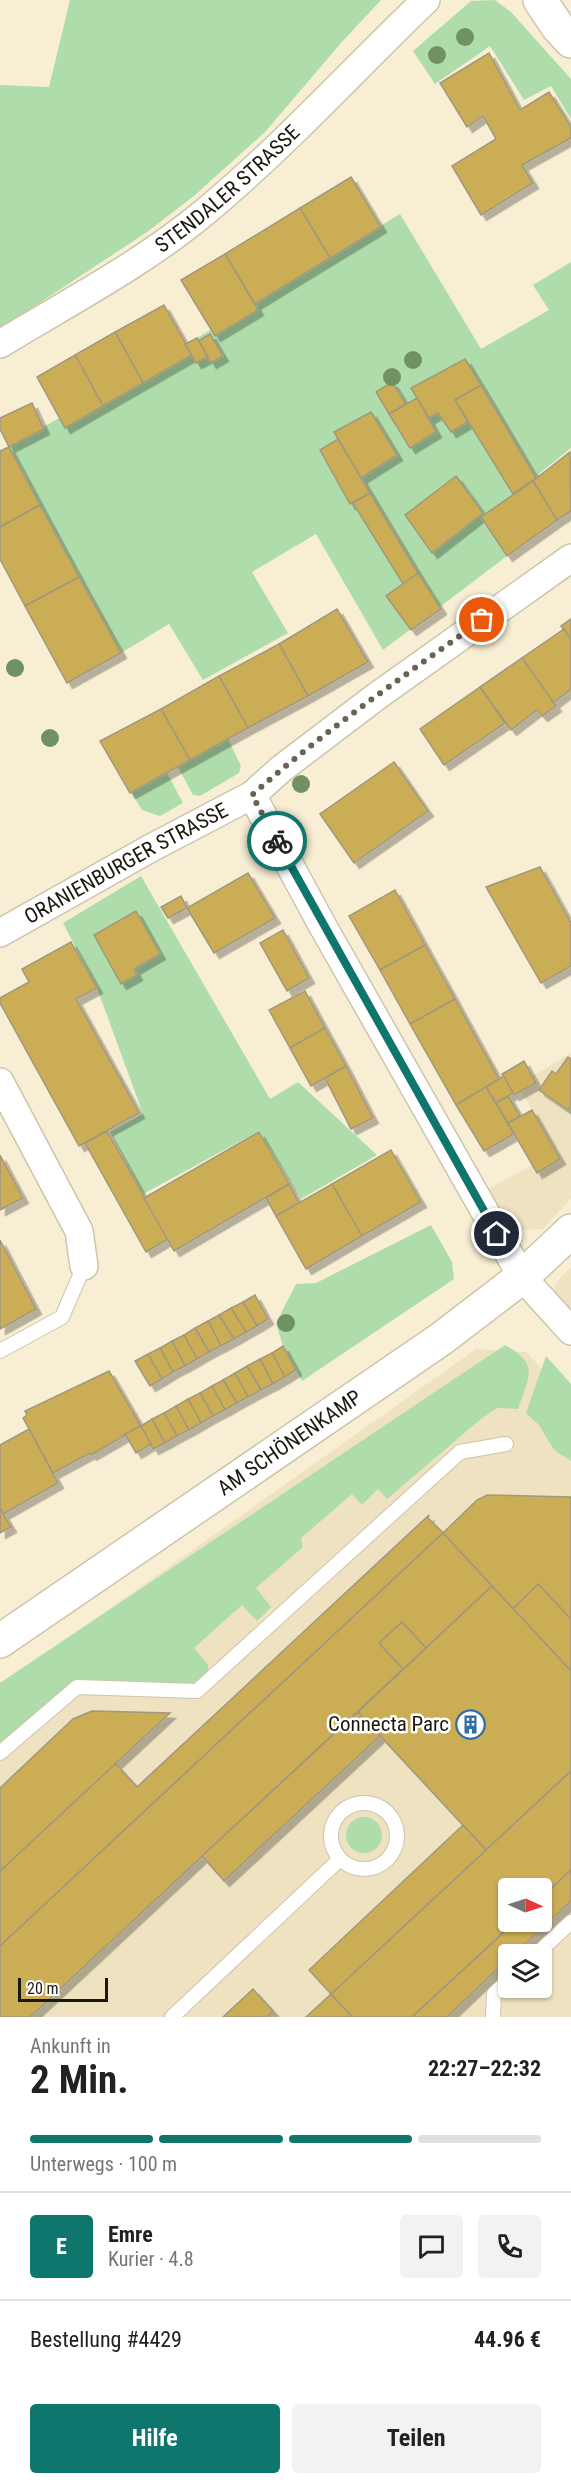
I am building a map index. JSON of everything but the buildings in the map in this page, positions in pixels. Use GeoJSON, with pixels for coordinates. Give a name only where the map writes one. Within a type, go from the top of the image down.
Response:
{"type":"FeatureCollection","features":[{"type":"Feature","properties":{"kind":"main road"},"geometry":{"type":"LineString","coordinates":[[540,0],[558,27],[571,40]]}},
{"type":"Feature","properties":{"kind":"main road"},"geometry":{"type":"LineString","coordinates":[[551,0],[571,12]]}},
{"type":"Feature","properties":{"kind":"main road","name":"AM SCHÖNENKAMP"},"geometry":{"type":"LineString","coordinates":[[0,1641],[441,1339],[522,1277],[571,1232]]}},
{"type":"Feature","properties":{"kind":"street","name":"STENDALER STRASSE"},"geometry":{"type":"LineString","coordinates":[[0,344],[159,245],[206,211],[337,90],[426,0]]}},
{"type":"Feature","properties":{"kind":"street","name":"ORANIENBURGER STRASSE"},"geometry":{"type":"LineString","coordinates":[[0,933],[151,848],[252,795],[281,769],[384,691],[571,558]]}},
{"type":"Feature","properties":{"kind":"street"},"geometry":{"type":"LineString","coordinates":[[252,795],[321,923],[522,1277],[571,1331]]}},
{"type":"Feature","properties":{"kind":"street"},"geometry":{"type":"LineString","coordinates":[[0,1082],[79,1231],[84,1266]]}},
{"type":"Feature","properties":{"kind":"lane"},"geometry":{"type":"LineString","coordinates":[[0,1351],[62,1317],[84,1266]]}},
{"type":"Feature","properties":{"kind":"lane"},"geometry":{"type":"LineString","coordinates":[[0,1753],[77,1687],[196,1691],[460,1452],[506,1444]]}},
{"type":"Feature","properties":{"kind":"lane"},"geometry":{"type":"LineString","coordinates":[[358,1802],[370,1802],[384,1808],[396,1823],[398,1843],[389,1859],[374,1868],[356,1869],[340,1859],[331,1842],[333,1825],[341,1812],[358,1802]]}},
{"type":"Feature","properties":{"kind":"lane"},"geometry":{"type":"LineString","coordinates":[[172,2017],[340,1859]]}},
{"type":"Feature","properties":{"kind":"lane"},"geometry":{"type":"LineString","coordinates":[[548,1944],[571,1922]]}},
{"type":"Feature","properties":{"kind":"lane"},"geometry":{"type":"LineString","coordinates":[[493,2017],[494,1994],[498,1990]]}},
{"type":"Feature","properties":{"kind":"shaded area"},"geometry":{"type":"Polygon","coordinates":[[[571,1053],[571,1198],[543,1229],[513,1230],[485,1191],[532,1165],[537,1173],[560,1159],[518,1085],[571,1053]]]}},
{"type":"Feature","properties":{"kind":"shaded area"},"geometry":{"type":"Polygon","coordinates":[[[571,1267],[571,1323],[554,1306],[555,1284],[571,1267]]]}},
{"type":"Feature","properties":{"kind":"shaded area"},"geometry":{"type":"Polygon","coordinates":[[[476,1349],[527,1352],[571,1404],[571,2017],[0,2017],[0,1683],[98,1617],[476,1349]]]}},
{"type":"Feature","properties":{"kind":"green space"},"geometry":{"type":"Polygon","coordinates":[[[70,0],[381,0],[265,132],[195,195],[147,232],[0,329],[0,85],[49,87],[70,0]]]}},
{"type":"Feature","properties":{"kind":"green space"},"geometry":{"type":"Polygon","coordinates":[[[495,0],[511,12],[571,79],[571,119],[551,86],[524,100],[490,46],[435,84],[413,51],[471,1],[495,0]]]}},
{"type":"Feature","properties":{"kind":"green space"},"geometry":{"type":"Polygon","coordinates":[[[400,214],[481,349],[549,310],[533,285],[571,262],[571,448],[540,473],[507,556],[383,650],[316,534],[252,572],[288,633],[203,680],[169,624],[121,653],[9,447],[197,338],[400,214]]]}},
{"type":"Feature","properties":{"kind":"green space"},"geometry":{"type":"Polygon","coordinates":[[[228,739],[241,766],[239,773],[200,796],[193,795],[178,767],[228,739]]]}},
{"type":"Feature","properties":{"kind":"green space"},"geometry":{"type":"Polygon","coordinates":[[[167,773],[183,803],[160,816],[142,810],[131,792],[167,773]]]}},
{"type":"Feature","properties":{"kind":"green space"},"geometry":{"type":"Polygon","coordinates":[[[141,876],[270,1099],[298,1082],[377,1155],[301,1199],[259,1131],[143,1194],[110,1132],[143,1114],[97,988],[63,923],[141,876]]]}},
{"type":"Feature","properties":{"kind":"green space"},"geometry":{"type":"Polygon","coordinates":[[[431,1225],[452,1262],[454,1279],[302,1381],[283,1346],[276,1323],[296,1284],[316,1283],[431,1225]]]}},
{"type":"Feature","properties":{"kind":"green space"},"geometry":{"type":"Polygon","coordinates":[[[505,1345],[523,1358],[529,1372],[518,1409],[497,1408],[482,1418],[387,1499],[378,1489],[362,1505],[352,1494],[301,1538],[303,1547],[256,1588],[271,1607],[257,1621],[242,1605],[194,1648],[208,1665],[208,1674],[191,1686],[83,1681],[0,1747],[0,1683],[505,1345]]]}},
{"type":"Feature","properties":{"kind":"green space"},"geometry":{"type":"Polygon","coordinates":[[[546,1356],[571,1384],[571,1461],[554,1450],[539,1425],[526,1413],[546,1356]]]}},
{"type":"Feature","properties":{"kind":"green space"},"geometry":{"type":"Polygon","coordinates":[[[364,1817],[376,1823],[382,1835],[376,1847],[364,1853],[352,1847],[346,1835],[352,1823],[364,1817]]]}},
{"type":"Feature","properties":{"kind":"way so far"},"geometry":{"type":"LineString","coordinates":[[277,841],[252,795],[281,769],[345,720],[482,620]]}},
{"type":"Feature","properties":{"kind":"place","name":"Connecta Parc"},"geometry":{"type":"Point","coordinates":[470,1724]}},
{"type":"Feature","properties":{"kind":"route"},"geometry":{"type":"LineString","coordinates":[[277,841],[497,1234]]}}]}
